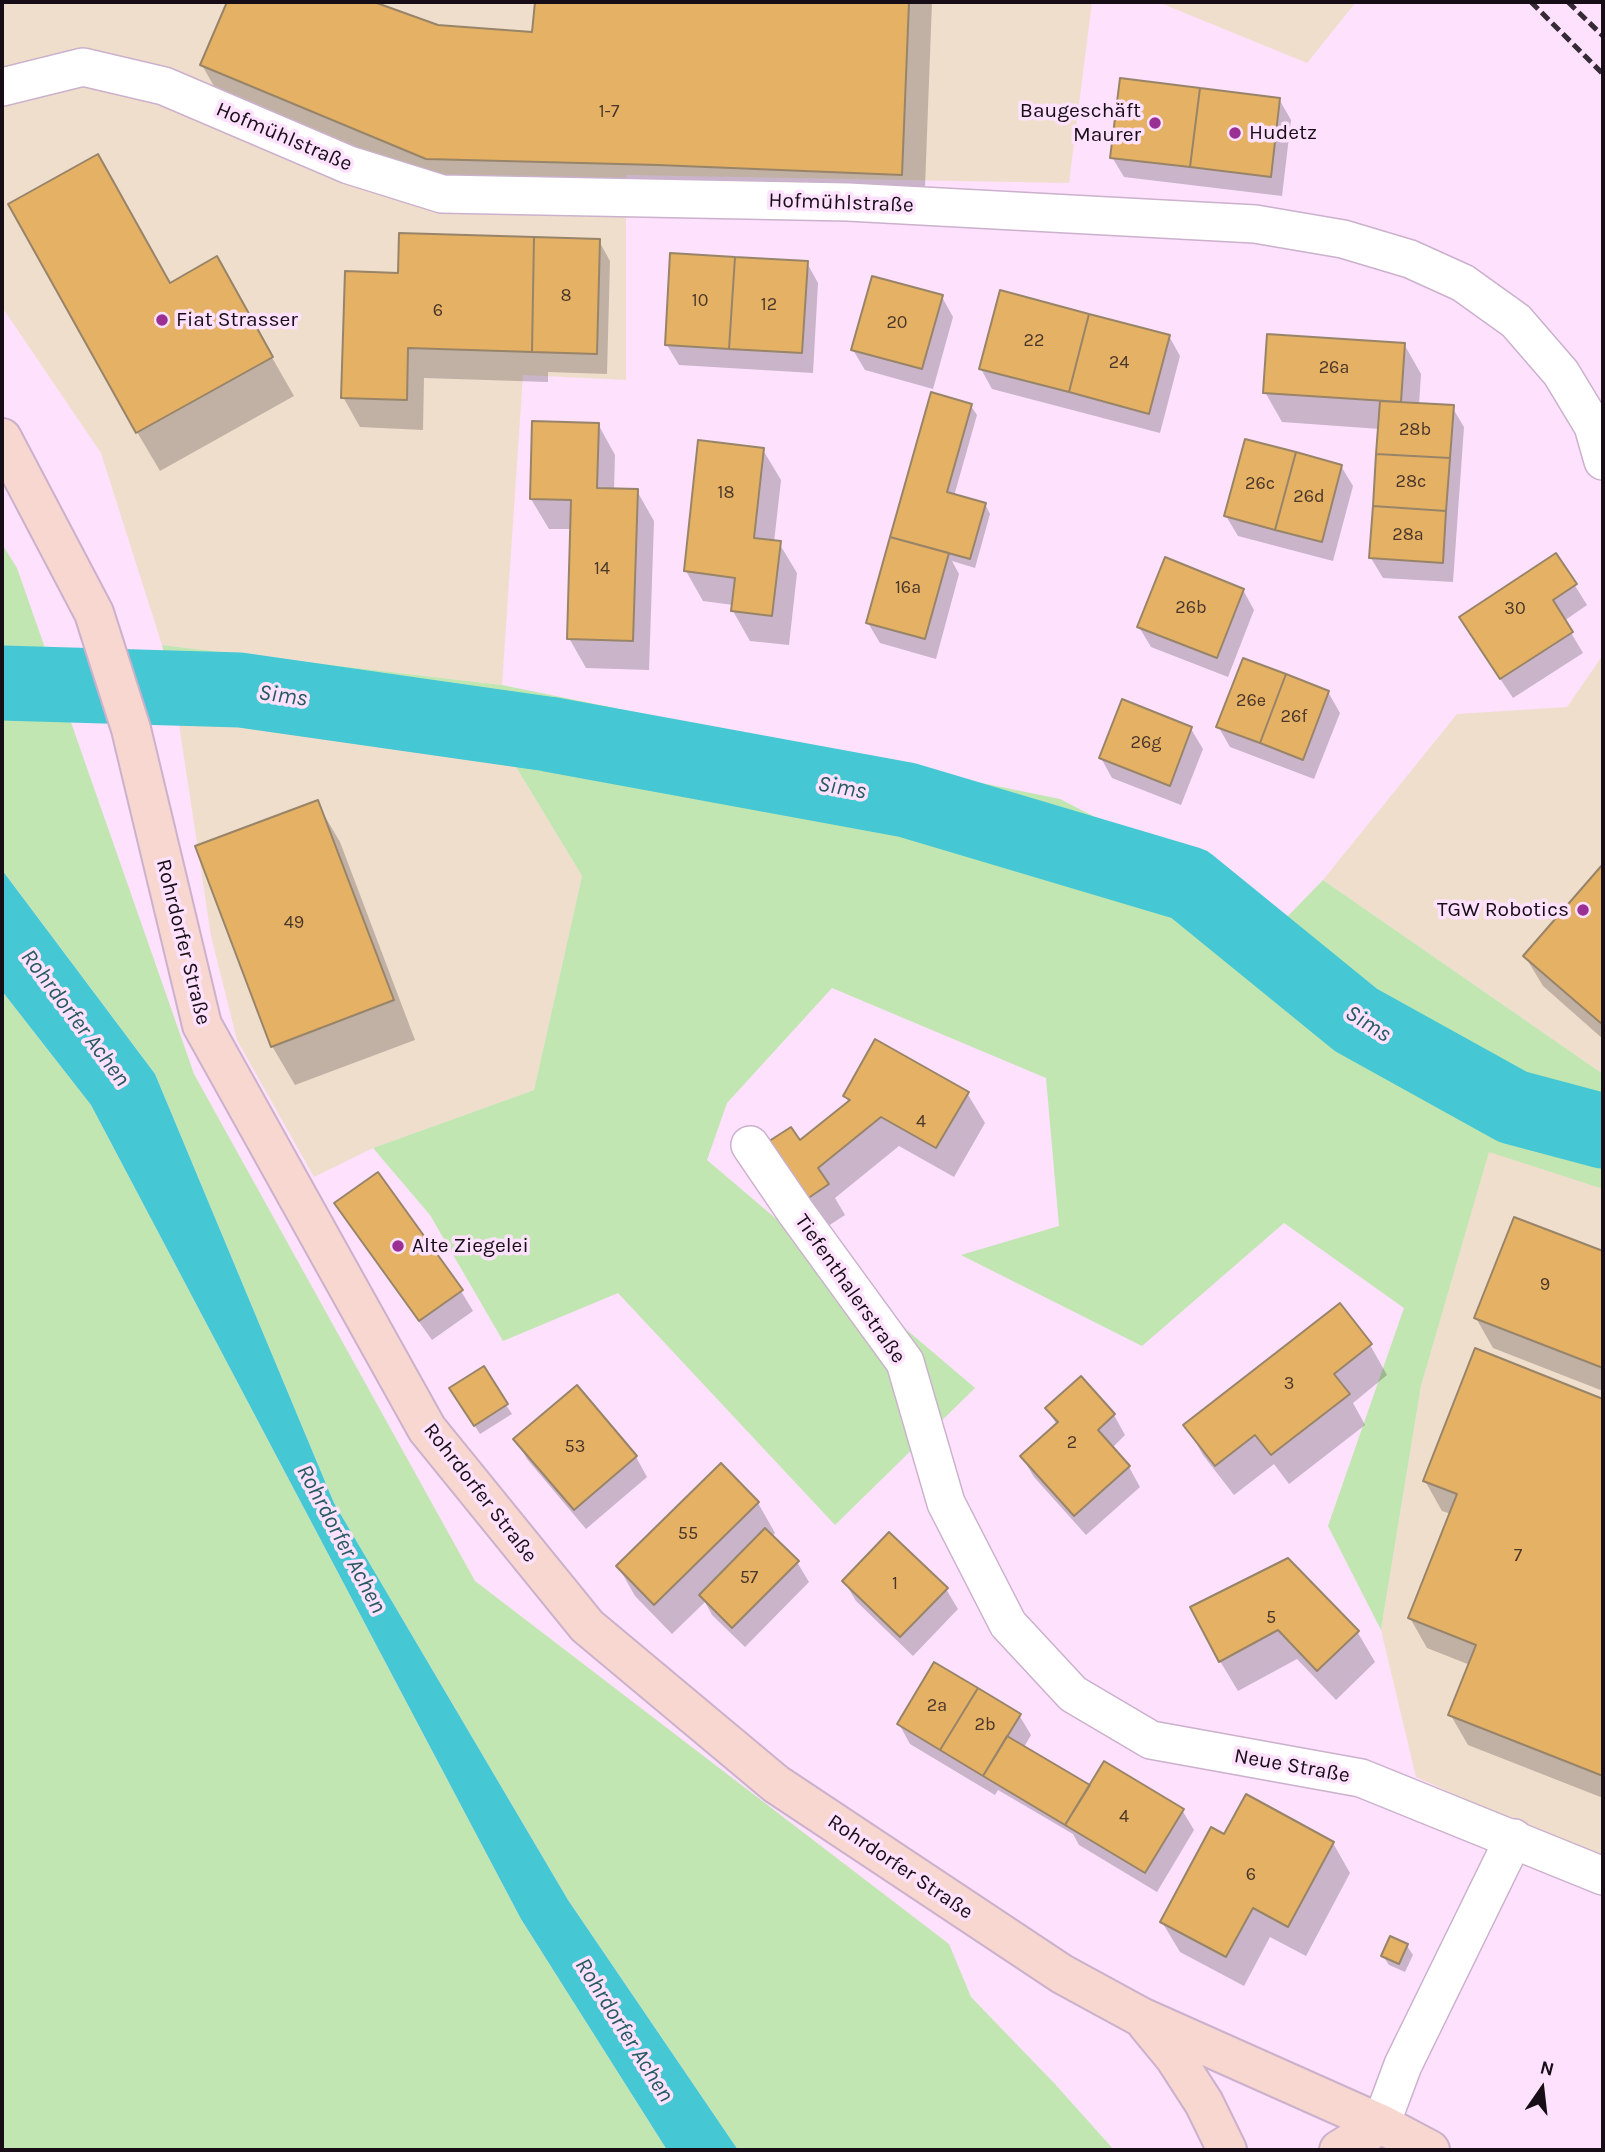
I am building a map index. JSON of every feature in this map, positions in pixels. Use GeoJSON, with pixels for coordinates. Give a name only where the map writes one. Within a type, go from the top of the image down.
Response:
{"type":"FeatureCollection","features":[{"type":"Feature","properties":{"kind":"main road","name":"Rohrdorfer Straße"},"geometry":{"type":"LineString","coordinates":[[2,438],[94,613],[131,729],[202,1025],[427,1429],[587,1626],[776,1784],[1062,1974],[1377,2137],[1430,2150]]}},
{"type":"Feature","properties":{"kind":"main road"},"geometry":{"type":"LineString","coordinates":[[1142,2017],[1175,2058],[1204,2104],[1227,2150]]}},
{"type":"Feature","properties":{"kind":"main road"},"geometry":{"type":"LineString","coordinates":[[1339,2150],[1377,2137]]}},
{"type":"Feature","properties":{"kind":"street","name":"Hofmühlstraße"},"geometry":{"type":"LineString","coordinates":[[2,87],[83,67],[164,86],[349,165],[442,194],[848,202],[1255,224],[1343,239],[1410,259],[1463,283],[1516,321],[1561,373],[1593,426],[1603,461]]}},
{"type":"Feature","properties":{"kind":"street","name":"Tiefenthalerstraße"},"geometry":{"type":"LineString","coordinates":[[750,1145],[905,1363],[946,1503],[1008,1624],[1073,1693]]}},
{"type":"Feature","properties":{"kind":"street","name":"Neue Straße"},"geometry":{"type":"LineString","coordinates":[[1073,1693],[1151,1740],[1361,1778],[1603,1875]]}},
{"type":"Feature","properties":{"kind":"street"},"geometry":{"type":"LineString","coordinates":[[1377,2137],[1403,2066],[1514,1838]]}},
{"type":"Feature","properties":{"kind":"shaded area"},"geometry":{"type":"Polygon","coordinates":[[[2,2],[1092,2],[1069,183],[626,175],[626,380],[523,375],[502,685],[162,645],[101,453],[2,307],[2,2]]]}},
{"type":"Feature","properties":{"kind":"shaded area"},"geometry":{"type":"Polygon","coordinates":[[[1158,2],[1356,2],[1307,63],[1158,2]]]}},
{"type":"Feature","properties":{"kind":"shaded area"},"geometry":{"type":"Polygon","coordinates":[[[1603,655],[1603,1074],[1323,880],[1457,714],[1567,707],[1603,655]]]}},
{"type":"Feature","properties":{"kind":"shaded area"},"geometry":{"type":"Polygon","coordinates":[[[177,711],[513,762],[582,876],[534,1090],[373,1148],[314,1177],[237,1040],[211,936],[177,711]]]}},
{"type":"Feature","properties":{"kind":"shaded area"},"geometry":{"type":"Polygon","coordinates":[[[1489,1151],[1603,1189],[1603,1861],[1416,1777],[1381,1630],[1421,1386],[1489,1151]]]}},
{"type":"Feature","properties":{"kind":"green space"},"geometry":{"type":"Polygon","coordinates":[[[2,544],[17,568],[194,1074],[475,1581],[949,1944],[971,1997],[1114,2150],[738,2150],[568,1900],[334,1503],[155,1074],[2,870],[2,544]]]}},
{"type":"Feature","properties":{"kind":"green space"},"geometry":{"type":"Polygon","coordinates":[[[162,645],[502,685],[1060,799],[1288,916],[1323,880],[1603,1074],[1603,1189],[1489,1152],[1421,1386],[1381,1630],[1328,1526],[1404,1308],[1284,1223],[1142,1346],[961,1255],[1059,1226],[1046,1078],[832,988],[727,1103],[707,1160],[975,1388],[835,1525],[618,1293],[503,1341],[430,1215],[373,1148],[534,1090],[582,876],[513,762],[177,711],[162,645]]]}},
{"type":"Feature","properties":{"kind":"green space"},"geometry":{"type":"Polygon","coordinates":[[[2,991],[91,1105],[521,1919],[667,2150],[2,2150],[2,991]]]}},
{"type":"Feature","properties":{"kind":"water","name":"Rohrdorfer Achen"},"geometry":{"type":"Polygon","coordinates":[[[2,870],[155,1074],[334,1503],[568,1900],[738,2150],[667,2150],[521,1919],[91,1105],[2,991],[2,870]]]}},
{"type":"Feature","properties":{"kind":"building"},"geometry":{"type":"Polygon","coordinates":[[[227,2],[374,2],[438,25],[532,32],[535,2],[909,2],[902,175],[426,159],[200,65],[227,2]]]}},
{"type":"Feature","properties":{"kind":"building","name":"Baugeschäft Maurer"},"geometry":{"type":"Polygon","coordinates":[[[1120,78],[1200,88],[1190,167],[1110,158],[1120,78]]]}},
{"type":"Feature","properties":{"kind":"building","name":"Hudetz"},"geometry":{"type":"Polygon","coordinates":[[[1200,88],[1280,98],[1271,177],[1190,167],[1200,88]]]}},
{"type":"Feature","properties":{"kind":"building","name":"Fiat Strasser"},"geometry":{"type":"Polygon","coordinates":[[[98,154],[170,283],[217,256],[273,357],[136,433],[8,204],[98,154]]]}},
{"type":"Feature","properties":{"kind":"building"},"geometry":{"type":"Polygon","coordinates":[[[399,233],[534,237],[532,352],[408,348],[407,400],[341,398],[345,271],[398,273],[399,233]]]}},
{"type":"Feature","properties":{"kind":"building"},"geometry":{"type":"Polygon","coordinates":[[[534,237],[600,239],[597,354],[532,352],[534,237]]]}},
{"type":"Feature","properties":{"kind":"building"},"geometry":{"type":"Polygon","coordinates":[[[670,253],[735,257],[729,349],[665,345],[670,253]]]}},
{"type":"Feature","properties":{"kind":"building"},"geometry":{"type":"Polygon","coordinates":[[[735,257],[808,261],[802,353],[729,349],[735,257]]]}},
{"type":"Feature","properties":{"kind":"building"},"geometry":{"type":"Polygon","coordinates":[[[872,276],[943,295],[922,369],[851,350],[872,276]]]}},
{"type":"Feature","properties":{"kind":"building"},"geometry":{"type":"Polygon","coordinates":[[[1000,290],[1089,314],[1069,392],[979,369],[1000,290]]]}},
{"type":"Feature","properties":{"kind":"building"},"geometry":{"type":"Polygon","coordinates":[[[1089,314],[1170,335],[1149,414],[1069,392],[1089,314]]]}},
{"type":"Feature","properties":{"kind":"building"},"geometry":{"type":"Polygon","coordinates":[[[1267,334],[1405,343],[1401,402],[1263,393],[1267,334]]]}},
{"type":"Feature","properties":{"kind":"building"},"geometry":{"type":"Polygon","coordinates":[[[931,392],[972,404],[947,492],[986,503],[970,559],[890,537],[931,392]]]}},
{"type":"Feature","properties":{"kind":"building"},"geometry":{"type":"Polygon","coordinates":[[[1380,401],[1454,405],[1450,458],[1376,454],[1380,401]]]}},
{"type":"Feature","properties":{"kind":"building"},"geometry":{"type":"Polygon","coordinates":[[[532,421],[599,423],[597,488],[638,489],[633,641],[567,639],[571,500],[530,499],[532,421]]]}},
{"type":"Feature","properties":{"kind":"building"},"geometry":{"type":"Polygon","coordinates":[[[1245,439],[1296,452],[1275,530],[1224,516],[1245,439]]]}},
{"type":"Feature","properties":{"kind":"building"},"geometry":{"type":"Polygon","coordinates":[[[698,440],[764,448],[754,538],[781,541],[772,616],[731,611],[735,578],[684,571],[698,440]]]}},
{"type":"Feature","properties":{"kind":"building"},"geometry":{"type":"Polygon","coordinates":[[[1296,452],[1342,465],[1322,542],[1275,530],[1296,452]]]}},
{"type":"Feature","properties":{"kind":"building"},"geometry":{"type":"Polygon","coordinates":[[[1376,454],[1450,458],[1446,511],[1373,506],[1376,454]]]}},
{"type":"Feature","properties":{"kind":"building"},"geometry":{"type":"Polygon","coordinates":[[[1373,506],[1446,511],[1443,563],[1369,558],[1373,506]]]}},
{"type":"Feature","properties":{"kind":"building"},"geometry":{"type":"Polygon","coordinates":[[[890,537],[949,553],[925,639],[866,623],[890,537]]]}},
{"type":"Feature","properties":{"kind":"building"},"geometry":{"type":"Polygon","coordinates":[[[1556,553],[1577,584],[1553,600],[1573,632],[1500,679],[1459,617],[1556,553]]]}},
{"type":"Feature","properties":{"kind":"building"},"geometry":{"type":"Polygon","coordinates":[[[1165,557],[1244,589],[1217,658],[1137,627],[1165,557]]]}},
{"type":"Feature","properties":{"kind":"building"},"geometry":{"type":"Polygon","coordinates":[[[1243,658],[1286,674],[1260,743],[1216,727],[1243,658]]]}},
{"type":"Feature","properties":{"kind":"building"},"geometry":{"type":"Polygon","coordinates":[[[1286,674],[1329,691],[1303,760],[1260,743],[1286,674]]]}},
{"type":"Feature","properties":{"kind":"building"},"geometry":{"type":"Polygon","coordinates":[[[1122,699],[1192,727],[1170,786],[1099,758],[1122,699]]]}},
{"type":"Feature","properties":{"kind":"building"},"geometry":{"type":"Polygon","coordinates":[[[318,800],[394,1000],[271,1047],[195,846],[318,800]]]}},
{"type":"Feature","properties":{"kind":"building","name":"TGW Robotics"},"geometry":{"type":"Polygon","coordinates":[[[1603,864],[1603,1025],[1523,956],[1603,864]]]}},
{"type":"Feature","properties":{"kind":"building"},"geometry":{"type":"Polygon","coordinates":[[[875,1039],[969,1092],[936,1148],[881,1117],[818,1168],[829,1184],[801,1203],[763,1145],[791,1127],[800,1140],[850,1100],[843,1096],[875,1039]]]}},
{"type":"Feature","properties":{"kind":"building","name":"Alte Ziegelei"},"geometry":{"type":"Polygon","coordinates":[[[378,1172],[463,1290],[419,1321],[334,1203],[378,1172]]]}},
{"type":"Feature","properties":{"kind":"building"},"geometry":{"type":"Polygon","coordinates":[[[1514,1217],[1603,1251],[1603,1368],[1474,1318],[1514,1217]]]}},
{"type":"Feature","properties":{"kind":"building"},"geometry":{"type":"Polygon","coordinates":[[[1340,1303],[1372,1344],[1334,1374],[1350,1394],[1271,1455],[1255,1435],[1215,1466],[1183,1425],[1340,1303]]]}},
{"type":"Feature","properties":{"kind":"building"},"geometry":{"type":"Polygon","coordinates":[[[1475,1348],[1603,1399],[1603,1776],[1448,1715],[1476,1645],[1408,1618],[1457,1494],[1423,1481],[1475,1348]]]}},
{"type":"Feature","properties":{"kind":"building"},"geometry":{"type":"Polygon","coordinates":[[[484,1366],[508,1404],[474,1426],[449,1388],[484,1366]]]}},
{"type":"Feature","properties":{"kind":"building"},"geometry":{"type":"Polygon","coordinates":[[[1081,1376],[1115,1414],[1098,1430],[1130,1466],[1074,1516],[1020,1456],[1058,1422],[1045,1408],[1081,1376]]]}},
{"type":"Feature","properties":{"kind":"building"},"geometry":{"type":"Polygon","coordinates":[[[577,1385],[637,1456],[574,1510],[513,1439],[577,1385]]]}},
{"type":"Feature","properties":{"kind":"building"},"geometry":{"type":"Polygon","coordinates":[[[721,1463],[759,1502],[654,1605],[616,1566],[721,1463]]]}},
{"type":"Feature","properties":{"kind":"building"},"geometry":{"type":"Polygon","coordinates":[[[765,1528],[799,1561],[732,1628],[699,1595],[765,1528]]]}},
{"type":"Feature","properties":{"kind":"building"},"geometry":{"type":"Polygon","coordinates":[[[889,1532],[948,1588],[900,1637],[842,1581],[889,1532]]]}},
{"type":"Feature","properties":{"kind":"building"},"geometry":{"type":"Polygon","coordinates":[[[1288,1558],[1359,1631],[1317,1671],[1278,1630],[1219,1662],[1190,1607],[1288,1558]]]}},
{"type":"Feature","properties":{"kind":"building"},"geometry":{"type":"Polygon","coordinates":[[[934,1662],[978,1688],[940,1750],[897,1724],[934,1662]]]}},
{"type":"Feature","properties":{"kind":"building"},"geometry":{"type":"Polygon","coordinates":[[[978,1688],[1021,1714],[983,1776],[940,1750],[978,1688]]]}},
{"type":"Feature","properties":{"kind":"building"},"geometry":{"type":"Polygon","coordinates":[[[1007,1736],[1090,1785],[1065,1825],[983,1776],[1007,1736]]]}},
{"type":"Feature","properties":{"kind":"building"},"geometry":{"type":"Polygon","coordinates":[[[1104,1761],[1184,1809],[1145,1873],[1065,1825],[1104,1761]]]}},
{"type":"Feature","properties":{"kind":"building"},"geometry":{"type":"Polygon","coordinates":[[[1246,1794],[1334,1842],[1288,1927],[1253,1908],[1226,1957],[1160,1922],[1211,1827],[1224,1834],[1246,1794]]]}},
{"type":"Feature","properties":{"kind":"building"},"geometry":{"type":"Polygon","coordinates":[[[1390,1936],[1408,1944],[1399,1964],[1381,1956],[1390,1936]]]}},
{"type":"Feature","properties":{"kind":"waterway","name":"Sims"},"geometry":{"type":"LineString","coordinates":[[2,683],[240,690],[548,734],[907,800],[1189,884],[1356,1020],[1513,1107],[1603,1131]]}},
{"type":"Feature","properties":{"kind":"railway"},"geometry":{"type":"LineString","coordinates":[[1531,2],[1603,74]]}},
{"type":"Feature","properties":{"kind":"railway"},"geometry":{"type":"LineString","coordinates":[[1568,2],[1603,36]]}},
{"type":"Feature","properties":{"kind":"place","name":"Baugeschäft Maurer"},"geometry":{"type":"Point","coordinates":[1155,123]}},
{"type":"Feature","properties":{"kind":"place","name":"Hudetz"},"geometry":{"type":"Point","coordinates":[1235,133]}},
{"type":"Feature","properties":{"kind":"place","name":"Fiat Strasser"},"geometry":{"type":"Point","coordinates":[162,320]}},
{"type":"Feature","properties":{"kind":"place","name":"TGW Robotics"},"geometry":{"type":"Point","coordinates":[1583,910]}},
{"type":"Feature","properties":{"kind":"place","name":"Alte Ziegelei"},"geometry":{"type":"Point","coordinates":[398,1246]}}]}
